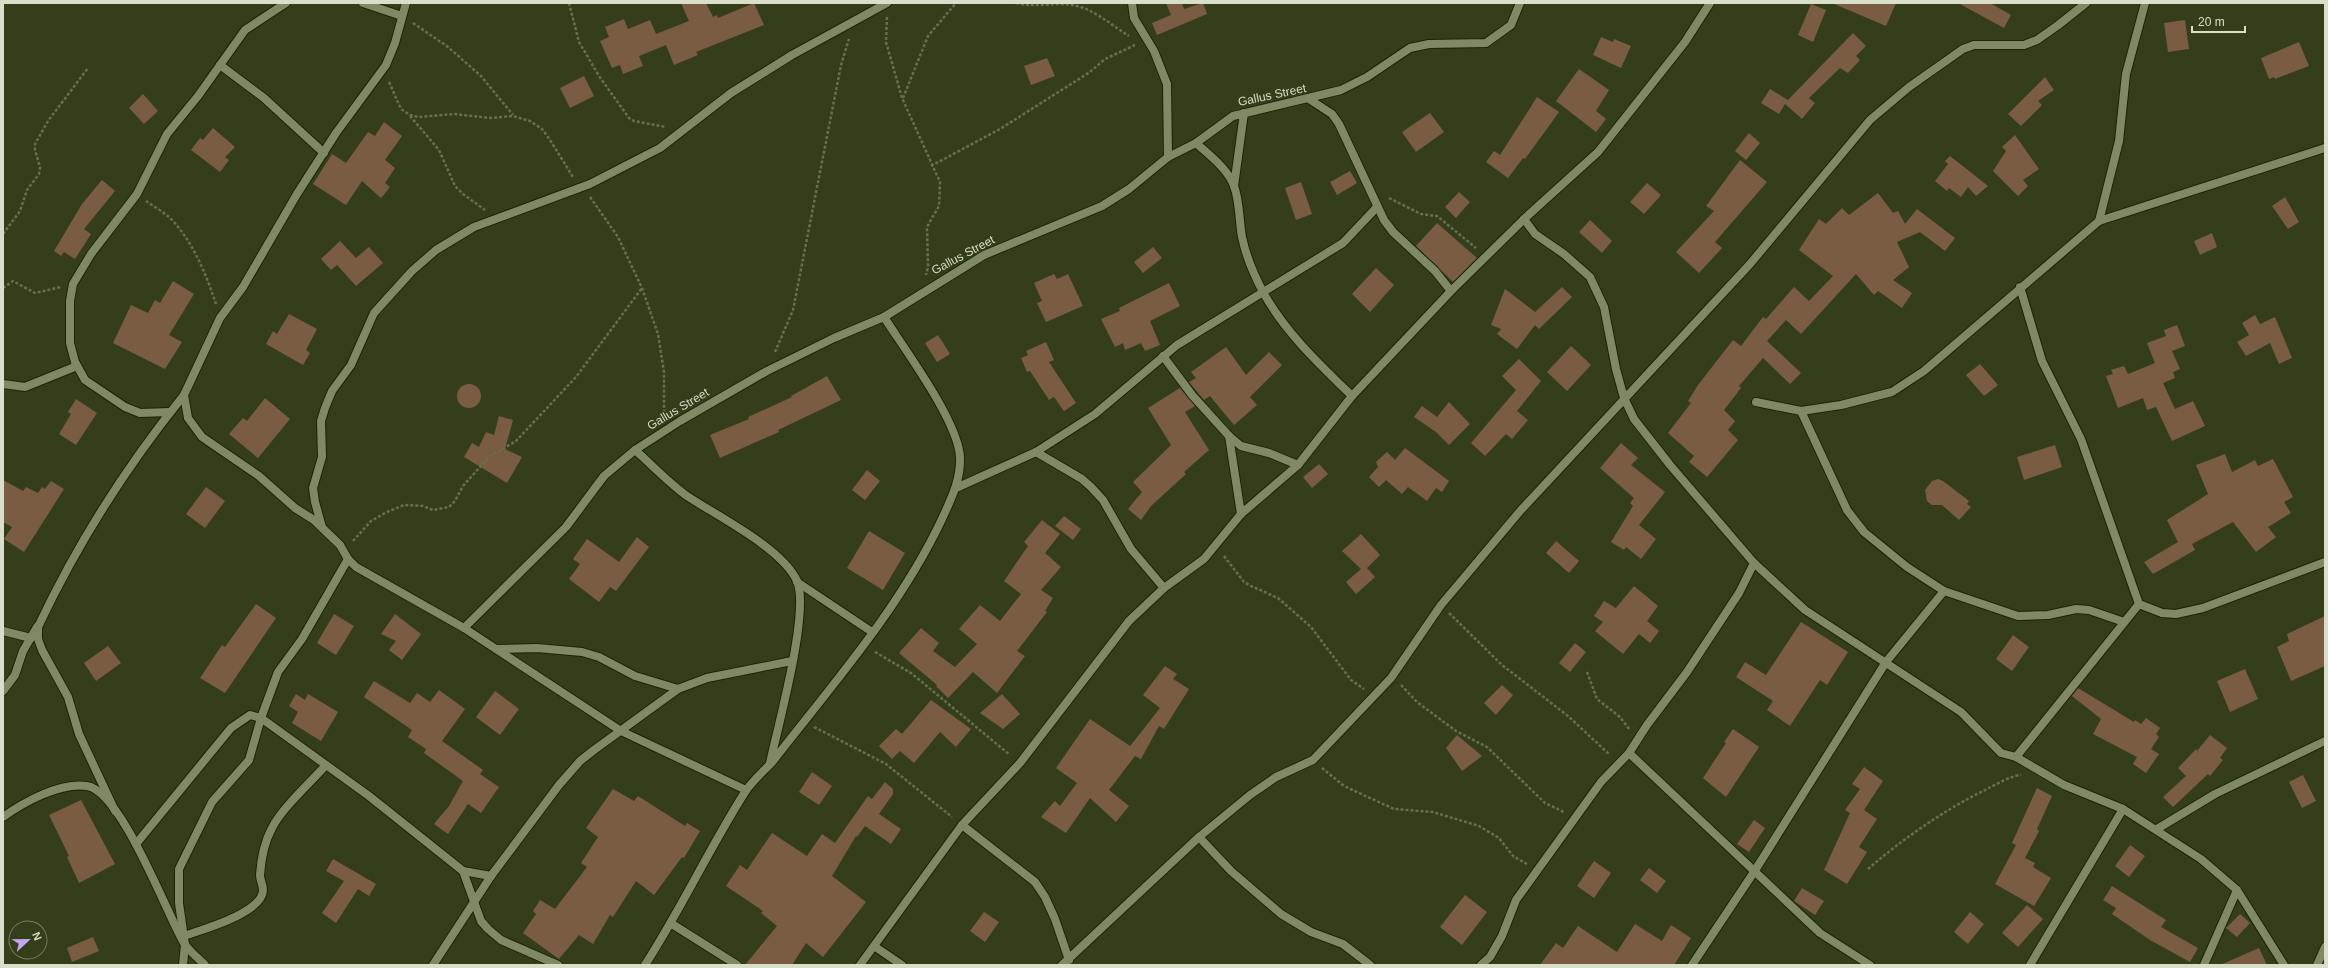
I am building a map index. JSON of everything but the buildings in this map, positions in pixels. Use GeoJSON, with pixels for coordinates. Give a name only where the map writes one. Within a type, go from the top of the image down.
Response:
{"type":"FeatureCollection","features":[{"type":"Feature","properties":{"kind":"street"},"geometry":{"type":"LineString","coordinates":[[170,412],[140,413],[125,407],[85,380],[77,366],[70,343],[70,302],[73,284],[91,254],[137,194],[167,134],[245,30],[286,3]]}},
{"type":"Feature","properties":{"kind":"street"},"geometry":{"type":"LineString","coordinates":[[363,3],[402,16]]}},
{"type":"Feature","properties":{"kind":"street"},"geometry":{"type":"LineString","coordinates":[[3,691],[15,675],[23,651],[38,627],[81,542],[107,499],[146,442],[184,395],[220,318],[243,287],[297,194],[336,133],[383,69],[395,43],[406,3]]}},
{"type":"Feature","properties":{"kind":"street"},"geometry":{"type":"LineString","coordinates":[[1132,3],[1134,18],[1159,63],[1167,84],[1166,122],[1168,157]]}},
{"type":"Feature","properties":{"kind":"street","name":"Gallus Street"},"geometry":{"type":"LineString","coordinates":[[464,628],[566,527],[604,476],[635,450],[664,431],[767,371],[834,338],[884,317],[923,291],[984,255],[1102,206],[1129,189],[1168,157],[1196,143],[1233,116],[1309,100],[1341,90],[1367,77],[1410,48],[1429,44],[1486,44],[1511,25],[1520,3]]}},
{"type":"Feature","properties":{"kind":"street"},"geometry":{"type":"LineString","coordinates":[[860,965],[962,826],[1020,763],[1129,621],[1164,588],[1204,559],[1241,514],[1298,465],[1352,396],[1450,291],[1524,219],[1598,152],[1685,42],[1710,3]]}},
{"type":"Feature","properties":{"kind":"street"},"geometry":{"type":"LineString","coordinates":[[962,826],[1035,882],[1045,897],[1055,919],[1066,963],[1199,838],[1260,788],[1276,777],[1313,760],[1374,697],[1394,674],[1441,604],[1521,510],[1750,264],[1870,120],[1898,97],[1964,49],[1974,45],[2024,45],[2037,40],[2086,3]]}},
{"type":"Feature","properties":{"kind":"street"},"geometry":{"type":"LineString","coordinates":[[2099,221],[2119,141],[2126,74],[2145,3]]}},
{"type":"Feature","properties":{"kind":"street"},"geometry":{"type":"LineString","coordinates":[[322,528],[314,502],[313,488],[322,457],[321,421],[332,391],[351,365],[374,313],[391,292],[436,250],[474,228],[582,187],[660,148],[731,93],[792,55],[857,18],[887,7]]}},
{"type":"Feature","properties":{"kind":"street"},"geometry":{"type":"LineString","coordinates":[[220,65],[264,98],[324,153]]}},
{"type":"Feature","properties":{"kind":"street"},"geometry":{"type":"LineString","coordinates":[[1309,100],[1332,114],[1339,124],[1377,207],[1393,232],[1435,271],[1450,291]]}},
{"type":"Feature","properties":{"kind":"street"},"geometry":{"type":"LineString","coordinates":[[1244,113],[1234,186],[1242,237],[1248,257],[1263,292],[1289,329],[1313,358],[1352,396]]}},
{"type":"Feature","properties":{"kind":"street"},"geometry":{"type":"LineString","coordinates":[[1196,143],[1224,170],[1234,186]]}},
{"type":"Feature","properties":{"kind":"street"},"geometry":{"type":"LineString","coordinates":[[1756,402],[1801,411],[1841,405],[1892,392],[1924,370],[2099,221],[2325,148]]}},
{"type":"Feature","properties":{"kind":"street"},"geometry":{"type":"LineString","coordinates":[[956,488],[1036,452],[1095,414],[1163,356],[1343,243],[1377,207]]}},
{"type":"Feature","properties":{"kind":"street"},"geometry":{"type":"LineString","coordinates":[[1524,219],[1535,234],[1564,254],[1590,277],[1600,294],[1624,398],[1634,419],[1670,466],[1754,563],[1805,610],[1961,712],[2001,752],[2016,757],[2064,785],[2123,809],[2157,829],[2201,859],[2237,890],[2284,965]]}},
{"type":"Feature","properties":{"kind":"street"},"geometry":{"type":"LineString","coordinates":[[2020,287],[2042,361],[2080,439],[2139,604],[2162,613],[2176,614],[2203,608],[2325,562]]}},
{"type":"Feature","properties":{"kind":"street"},"geometry":{"type":"LineString","coordinates":[[645,965],[672,924],[746,790],[769,765],[863,645],[925,556],[956,488],[960,458],[957,437],[944,412],[884,317]]}},
{"type":"Feature","properties":{"kind":"street"},"geometry":{"type":"LineString","coordinates":[[1163,356],[1192,395],[1229,436],[1241,446],[1269,453],[1298,465]]}},
{"type":"Feature","properties":{"kind":"street"},"geometry":{"type":"LineString","coordinates":[[3,384],[25,387],[77,366]]}},
{"type":"Feature","properties":{"kind":"street"},"geometry":{"type":"LineString","coordinates":[[184,395],[188,418],[202,436],[259,476],[277,493],[322,528],[340,545],[346,556],[366,572],[399,589],[464,628],[621,731],[746,790]]}},
{"type":"Feature","properties":{"kind":"street"},"geometry":{"type":"LineString","coordinates":[[1801,411],[1847,510],[1864,532],[1907,567],[1944,591],[2018,616],[2048,615],[2076,609],[2089,610],[2124,622]]}},
{"type":"Feature","properties":{"kind":"street"},"geometry":{"type":"LineString","coordinates":[[1229,436],[1241,514]]}},
{"type":"Feature","properties":{"kind":"street"},"geometry":{"type":"LineString","coordinates":[[635,450],[686,495],[762,545],[788,566],[797,582],[801,598],[796,640],[769,765]]}},
{"type":"Feature","properties":{"kind":"street"},"geometry":{"type":"LineString","coordinates":[[1036,452],[1082,479],[1091,486],[1103,500],[1131,549],[1164,588]]}},
{"type":"Feature","properties":{"kind":"street"},"geometry":{"type":"LineString","coordinates":[[183,965],[184,940],[179,903],[179,869],[212,802],[248,760],[261,718],[278,672],[302,638],[346,556]]}},
{"type":"Feature","properties":{"kind":"street"},"geometry":{"type":"LineString","coordinates":[[1481,965],[1490,957],[1499,941],[1516,900],[1601,782],[1629,753],[1687,672],[1739,593],[1754,563]]}},
{"type":"Feature","properties":{"kind":"street"},"geometry":{"type":"LineString","coordinates":[[797,582],[872,632]]}},
{"type":"Feature","properties":{"kind":"street"},"geometry":{"type":"LineString","coordinates":[[1692,965],[1754,872],[1886,662],[1944,591]]}},
{"type":"Feature","properties":{"kind":"street"},"geometry":{"type":"LineString","coordinates":[[2016,757],[2139,604]]}},
{"type":"Feature","properties":{"kind":"street"},"geometry":{"type":"LineString","coordinates":[[38,627],[38,639],[42,650],[68,697],[79,734],[115,811]]}},
{"type":"Feature","properties":{"kind":"street"},"geometry":{"type":"LineString","coordinates":[[3,631],[31,638]]}},
{"type":"Feature","properties":{"kind":"street"},"geometry":{"type":"LineString","coordinates":[[497,649],[537,648],[582,652],[599,657],[635,676],[678,689]]}},
{"type":"Feature","properties":{"kind":"street"},"geometry":{"type":"LineString","coordinates":[[433,965],[490,876],[559,785],[580,761],[678,689],[707,678],[792,661]]}},
{"type":"Feature","properties":{"kind":"street"},"geometry":{"type":"LineString","coordinates":[[136,844],[231,728],[250,715],[261,718],[369,796],[463,871],[490,876]]}},
{"type":"Feature","properties":{"kind":"street"},"geometry":{"type":"LineString","coordinates":[[2157,829],[2215,794],[2325,742]]}},
{"type":"Feature","properties":{"kind":"street"},"geometry":{"type":"LineString","coordinates":[[1629,753],[1820,933],[1870,965]]}},
{"type":"Feature","properties":{"kind":"street"},"geometry":{"type":"LineString","coordinates":[[184,940],[238,916],[261,898],[263,891],[260,876],[267,841],[273,827],[326,765]]}},
{"type":"Feature","properties":{"kind":"street"},"geometry":{"type":"LineString","coordinates":[[3,817],[39,796],[74,786],[88,786],[100,792],[125,824],[184,940],[205,965]]}},
{"type":"Feature","properties":{"kind":"street"},"geometry":{"type":"LineString","coordinates":[[2030,965],[2123,809]]}},
{"type":"Feature","properties":{"kind":"street"},"geometry":{"type":"LineString","coordinates":[[1199,838],[1231,871],[1281,914],[1311,932],[1343,944],[1370,965]]}},
{"type":"Feature","properties":{"kind":"street"},"geometry":{"type":"LineString","coordinates":[[463,871],[481,921],[501,940],[558,965]]}},
{"type":"Feature","properties":{"kind":"street"},"geometry":{"type":"LineString","coordinates":[[2204,965],[2237,890]]}},
{"type":"Feature","properties":{"kind":"street"},"geometry":{"type":"LineString","coordinates":[[672,924],[737,965]]}},
{"type":"Feature","properties":{"kind":"street"},"geometry":{"type":"LineString","coordinates":[[874,946],[902,965]]}},
{"type":"Feature","properties":{"kind":"street"},"geometry":{"type":"LineString","coordinates":[[2317,965],[2325,947]]}},
{"type":"Feature","properties":{"kind":"path"},"geometry":{"type":"LineString","coordinates":[[569,3],[579,42],[598,76],[629,118],[634,121],[683,130]]}},
{"type":"Feature","properties":{"kind":"path"},"geometry":{"type":"LineString","coordinates":[[902,98],[928,36],[956,3]]}},
{"type":"Feature","properties":{"kind":"path"},"geometry":{"type":"LineString","coordinates":[[932,166],[1000,129],[1090,72],[1105,59],[1139,43],[1097,14],[1081,7],[1057,4],[1041,6],[1016,3]]}},
{"type":"Feature","properties":{"kind":"path"},"geometry":{"type":"LineString","coordinates":[[887,7],[886,42],[902,98],[940,182],[940,199],[927,227],[928,266],[923,291]]}},
{"type":"Feature","properties":{"kind":"path"},"geometry":{"type":"LineString","coordinates":[[402,16],[448,47],[481,76],[513,116]]}},
{"type":"Feature","properties":{"kind":"path"},"geometry":{"type":"LineString","coordinates":[[767,371],[793,310],[841,65],[857,18]]}},
{"type":"Feature","properties":{"kind":"path"},"geometry":{"type":"LineString","coordinates":[[3,234],[20,211],[27,190],[39,174],[40,167],[34,150],[35,144],[48,121],[88,68]]}},
{"type":"Feature","properties":{"kind":"path"},"geometry":{"type":"LineString","coordinates":[[383,69],[401,109],[410,115],[439,150],[455,186],[474,203],[499,219]]}},
{"type":"Feature","properties":{"kind":"path"},"geometry":{"type":"LineString","coordinates":[[410,115],[419,117],[454,114],[490,118],[513,116],[530,122],[542,129],[618,237],[642,288],[658,334],[664,372],[664,431]]}},
{"type":"Feature","properties":{"kind":"path"},"geometry":{"type":"LineString","coordinates":[[137,194],[169,218],[182,234],[208,280],[220,318]]}},
{"type":"Feature","properties":{"kind":"path"},"geometry":{"type":"LineString","coordinates":[[1387,197],[1421,214],[1437,216],[1486,256]]}},
{"type":"Feature","properties":{"kind":"path"},"geometry":{"type":"LineString","coordinates":[[3,288],[13,281],[35,293],[73,284]]}},
{"type":"Feature","properties":{"kind":"path"},"geometry":{"type":"LineString","coordinates":[[346,556],[360,531],[387,512],[404,505],[423,506],[433,510],[449,507],[455,501],[462,486],[489,457],[516,441],[576,376],[642,288]]}},
{"type":"Feature","properties":{"kind":"path"},"geometry":{"type":"LineString","coordinates":[[1216,546],[1244,582],[1278,598],[1311,627],[1351,680],[1374,697]]}},
{"type":"Feature","properties":{"kind":"path"},"geometry":{"type":"LineString","coordinates":[[1441,604],[1511,674],[1568,716],[1619,764]]}},
{"type":"Feature","properties":{"kind":"path"},"geometry":{"type":"LineString","coordinates":[[863,645],[911,673],[1020,763]]}},
{"type":"Feature","properties":{"kind":"path"},"geometry":{"type":"LineString","coordinates":[[1587,672],[1596,699],[1620,717],[1637,741]]}},
{"type":"Feature","properties":{"kind":"path"},"geometry":{"type":"LineString","coordinates":[[1394,674],[1406,693],[1456,731],[1487,747],[1545,803],[1576,816]]}},
{"type":"Feature","properties":{"kind":"path"},"geometry":{"type":"LineString","coordinates":[[803,721],[886,764],[962,826]]}},
{"type":"Feature","properties":{"kind":"path"},"geometry":{"type":"LineString","coordinates":[[1313,760],[1344,786],[1389,807],[1433,812],[1479,826],[1499,838],[1513,856],[1538,870]]}},
{"type":"Feature","properties":{"kind":"path"},"geometry":{"type":"LineString","coordinates":[[1868,869],[1893,848],[1957,804],[2018,776],[2044,774]]}}]}
